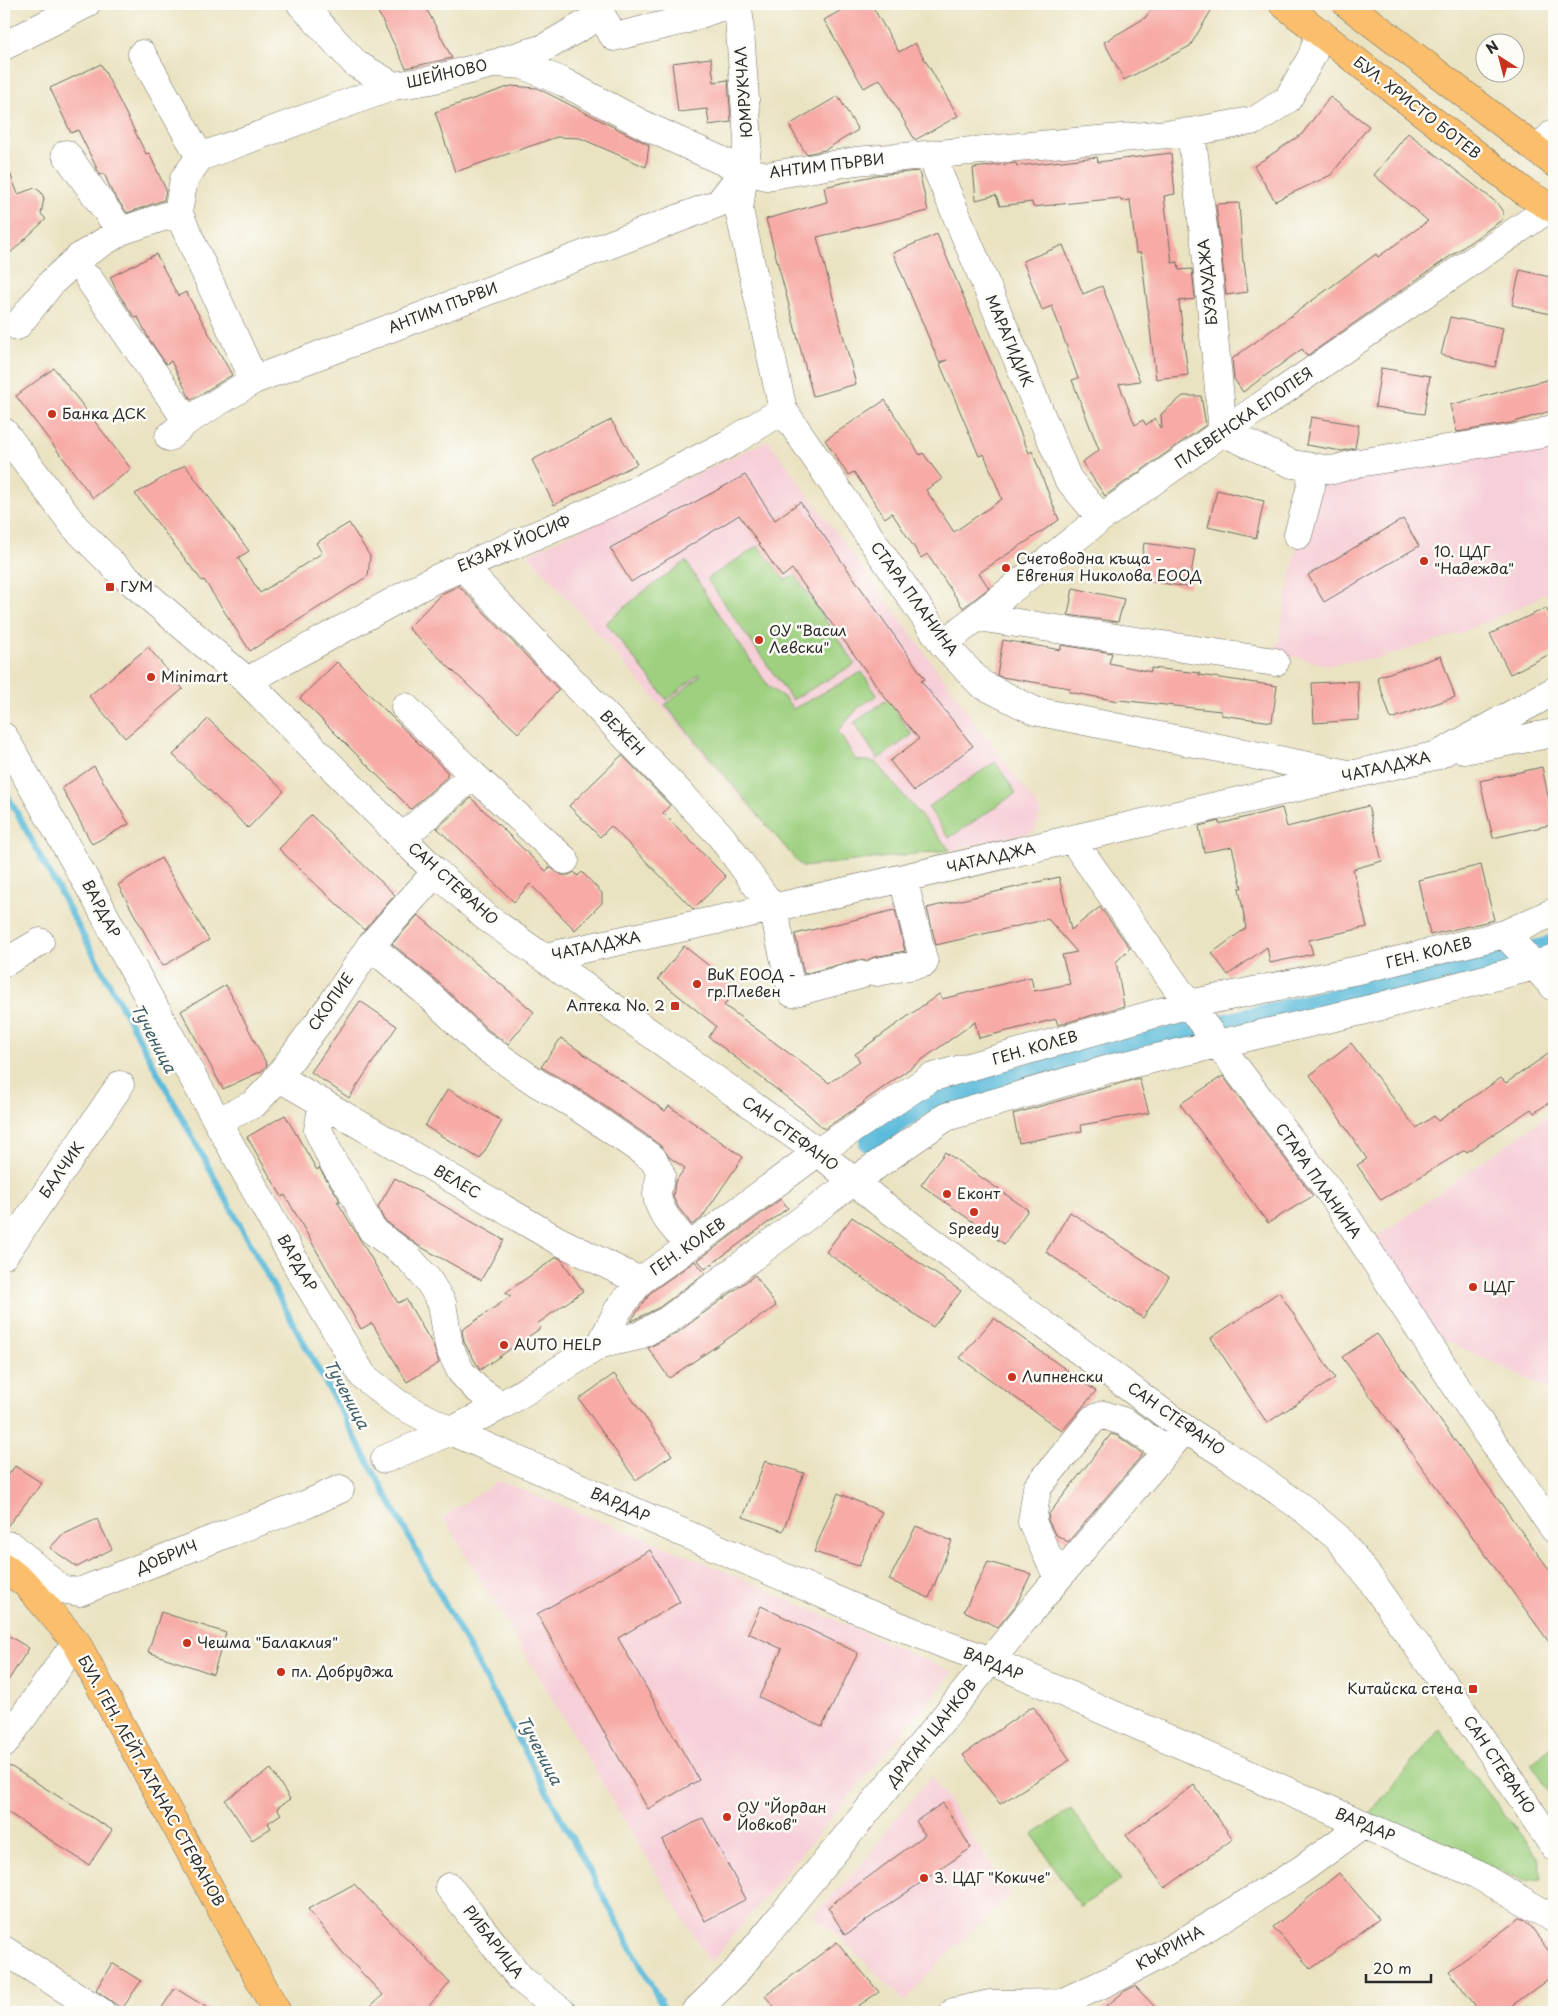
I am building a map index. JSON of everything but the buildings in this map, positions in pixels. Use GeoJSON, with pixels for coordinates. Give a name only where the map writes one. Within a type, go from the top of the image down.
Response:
{"type":"FeatureCollection","features":[{"type":"Feature","properties":{"kind":"main road","name":"БУЛ. ХРИСТО БОТЕВ"},"geometry":{"type":"LineString","coordinates":[[1282,4],[1526,193],[1553,207]]}},
{"type":"Feature","properties":{"kind":"main road"},"geometry":{"type":"LineString","coordinates":[[1347,4],[1549,149]]}},
{"type":"Feature","properties":{"kind":"main road"},"geometry":{"type":"LineString","coordinates":[[1377,76],[1401,44]]}},
{"type":"Feature","properties":{"kind":"main road","name":"БУЛ. ГЕН. ЛЕЙТ. АТАНАС СТЕФАНОВ"},"geometry":{"type":"LineString","coordinates":[[4,1567],[27,1585],[76,1642],[277,2012]]}},
{"type":"Feature","properties":{"kind":"street"},"geometry":{"type":"LineString","coordinates":[[4,46],[86,4]]}},
{"type":"Feature","properties":{"kind":"street"},"geometry":{"type":"LineString","coordinates":[[301,4],[356,64],[394,86]]}},
{"type":"Feature","properties":{"kind":"street"},"geometry":{"type":"LineString","coordinates":[[496,63],[544,48],[598,9],[614,37],[681,21],[728,4]]}},
{"type":"Feature","properties":{"kind":"street","name":"ЮМРУКЧАЛ"},"geometry":{"type":"LineString","coordinates":[[738,4],[748,140],[739,210]]}},
{"type":"Feature","properties":{"kind":"street","name":"АНТИМ ПЪРВИ"},"geometry":{"type":"LineString","coordinates":[[89,279],[178,429],[254,380],[719,203],[744,171],[767,176],[856,161],[1191,132],[1256,120],[1288,99],[1312,56],[1320,32]]}},
{"type":"Feature","properties":{"kind":"street"},"geometry":{"type":"LineString","coordinates":[[142,54],[200,157],[184,180],[178,212],[254,380]]}},
{"type":"Feature","properties":{"kind":"street","name":"ШЕЙНОВО"},"geometry":{"type":"LineString","coordinates":[[200,157],[394,86],[431,80],[496,63],[522,65],[563,82],[648,127],[744,171]]}},
{"type":"Feature","properties":{"kind":"street","name":"БУЗЛУДЖА"},"geometry":{"type":"LineString","coordinates":[[1191,132],[1206,251],[1223,432]]}},
{"type":"Feature","properties":{"kind":"street"},"geometry":{"type":"LineString","coordinates":[[66,154],[121,231]]}},
{"type":"Feature","properties":{"kind":"street","name":"МАРАГИДИК"},"geometry":{"type":"LineString","coordinates":[[931,155],[1068,479],[1101,518]]}},
{"type":"Feature","properties":{"kind":"street","name":"ПЛЕВЕНСКА ЕПОПЕЯ"},"geometry":{"type":"LineString","coordinates":[[943,644],[1101,518],[1223,432],[1553,207]]}},
{"type":"Feature","properties":{"kind":"street","name":"СТАРА ПЛАНИНА"},"geometry":{"type":"LineString","coordinates":[[739,210],[783,410],[943,644],[981,684],[1035,711],[1353,775]]}},
{"type":"Feature","properties":{"kind":"street"},"geometry":{"type":"LineString","coordinates":[[17,326],[52,282],[78,258],[121,231],[178,212]]}},
{"type":"Feature","properties":{"kind":"street","name":"ЕКЗАРХ ЙОСИФ"},"geometry":{"type":"LineString","coordinates":[[247,681],[433,580],[619,499],[728,444],[783,410]]}},
{"type":"Feature","properties":{"kind":"street"},"geometry":{"type":"LineString","coordinates":[[1223,432],[1292,464],[1333,470],[1358,463],[1537,435],[1554,428]]}},
{"type":"Feature","properties":{"kind":"street","name":"САН СТЕФАНО"},"geometry":{"type":"LineString","coordinates":[[4,432],[75,527],[119,571],[247,681],[436,872],[486,916],[818,1152],[854,1182],[1185,1428],[1305,1510],[1338,1538],[1370,1580],[1494,1756],[1554,1847]]}},
{"type":"Feature","properties":{"kind":"street"},"geometry":{"type":"LineString","coordinates":[[1298,535],[1312,486],[1312,468]]}},
{"type":"Feature","properties":{"kind":"street","name":"ВЕЖЕН"},"geometry":{"type":"LineString","coordinates":[[462,566],[720,835],[772,908]]}},
{"type":"Feature","properties":{"kind":"street"},"geometry":{"type":"LineString","coordinates":[[978,617],[1275,662]]}},
{"type":"Feature","properties":{"kind":"street","name":"ЧАТАЛДЖА"},"geometry":{"type":"LineString","coordinates":[[1438,755],[1554,691]]}},
{"type":"Feature","properties":{"kind":"street"},"geometry":{"type":"LineString","coordinates":[[405,707],[473,775],[565,860]]}},
{"type":"Feature","properties":{"kind":"street","name":"ЧАТАЛДЖА"},"geometry":{"type":"LineString","coordinates":[[545,957],[772,908],[1438,755],[1554,733]]}},
{"type":"Feature","properties":{"kind":"street","name":"ВАРДАР"},"geometry":{"type":"LineString","coordinates":[[4,737],[99,904],[298,1267],[363,1376],[397,1404],[451,1431],[852,1607],[946,1646],[991,1661],[1364,1824],[1476,1874],[1554,1919]]}},
{"type":"Feature","properties":{"kind":"street"},"geometry":{"type":"LineString","coordinates":[[402,838],[473,775]]}},
{"type":"Feature","properties":{"kind":"street","name":"СТАРА ПЛАНИНА"},"geometry":{"type":"LineString","coordinates":[[1072,840],[1193,1010],[1335,1200],[1485,1431],[1554,1529]]}},
{"type":"Feature","properties":{"kind":"street","name":"СКОПИЕ"},"geometry":{"type":"LineString","coordinates":[[218,1121],[254,1104],[278,1077],[332,1004],[370,946],[436,872]]}},
{"type":"Feature","properties":{"kind":"street"},"geometry":{"type":"LineString","coordinates":[[772,908],[792,993],[868,974],[924,963],[903,878]]}},
{"type":"Feature","properties":{"kind":"street","name":"ГЕН. КОЛЕВ"},"geometry":{"type":"LineString","coordinates":[[451,1431],[501,1406],[601,1344],[638,1336],[668,1320],[854,1182],[946,1117],[1113,1068],[1216,1041],[1370,1009],[1527,952],[1554,912]]}},
{"type":"Feature","properties":{"kind":"street"},"geometry":{"type":"LineString","coordinates":[[4,963],[40,942]]}},
{"type":"Feature","properties":{"kind":"street"},"geometry":{"type":"LineString","coordinates":[[370,946],[427,993],[478,1042],[537,1084],[578,1107],[653,1159],[662,1174],[657,1193],[659,1204],[664,1215],[689,1246]]}},
{"type":"Feature","properties":{"kind":"street"},"geometry":{"type":"LineString","coordinates":[[1527,952],[1554,987]]}},
{"type":"Feature","properties":{"kind":"street","name":"ГЕН. КОЛЕВ"},"geometry":{"type":"LineString","coordinates":[[601,1344],[618,1310],[640,1281],[818,1152],[930,1078],[1193,1010],[1363,969],[1527,952]]}},
{"type":"Feature","properties":{"kind":"street","name":"ВЕЛЕС"},"geometry":{"type":"LineString","coordinates":[[278,1077],[557,1240],[640,1281]]}},
{"type":"Feature","properties":{"kind":"street","name":"БАЛЧИК"},"geometry":{"type":"LineString","coordinates":[[4,1255],[120,1085]]}},
{"type":"Feature","properties":{"kind":"street"},"geometry":{"type":"LineString","coordinates":[[323,1103],[318,1130],[333,1162],[351,1189],[372,1230],[407,1256],[428,1280],[442,1303],[448,1348],[461,1372],[476,1388],[501,1406]]}},
{"type":"Feature","properties":{"kind":"street"},"geometry":{"type":"LineString","coordinates":[[1058,1578],[1032,1522],[1037,1488],[1093,1420],[1104,1415],[1125,1422],[1167,1451]]}},
{"type":"Feature","properties":{"kind":"street","name":"ДРАГАН ЦАНКОВ"},"geometry":{"type":"LineString","coordinates":[[707,2008],[1058,1578],[1185,1428]]}},
{"type":"Feature","properties":{"kind":"street"},"geometry":{"type":"LineString","coordinates":[[385,1459],[451,1431]]}},
{"type":"Feature","properties":{"kind":"street","name":"ДОБРИЧ"},"geometry":{"type":"LineString","coordinates":[[4,1545],[12,1546],[60,1589],[79,1592],[340,1489]]}},
{"type":"Feature","properties":{"kind":"street"},"geometry":{"type":"LineString","coordinates":[[5,1739],[76,1642]]}},
{"type":"Feature","properties":{"kind":"street","name":"КЪКРИНА"},"geometry":{"type":"LineString","coordinates":[[954,2012],[990,2004],[1061,2003],[1178,1946],[1301,1870],[1364,1824]]}},
{"type":"Feature","properties":{"kind":"street","name":"РИБАРИЦА"},"geometry":{"type":"LineString","coordinates":[[449,1886],[521,1979],[562,2012]]}},
{"type":"Feature","properties":{"kind":"street"},"geometry":{"type":"LineString","coordinates":[[4,1950],[102,2012]]}},
{"type":"Feature","properties":{"kind":"shaded area","name":"10. ЦДГ \"Надежда\""},"geometry":{"type":"Polygon","coordinates":[[[1554,428],[1554,588],[1527,604],[1460,633],[1380,658],[1327,665],[1276,652],[1312,468],[1554,428]]]}},
{"type":"Feature","properties":{"kind":"shaded area","name":"ОУ \"Васил Левски\""},"geometry":{"type":"Polygon","coordinates":[[[768,440],[1041,811],[1034,832],[950,850],[923,851],[803,868],[528,554],[768,440]]]}},
{"type":"Feature","properties":{"kind":"shaded area","name":"ЦДГ"},"geometry":{"type":"Polygon","coordinates":[[[1554,1111],[1554,1391],[1419,1328],[1364,1246],[1554,1111]]]}},
{"type":"Feature","properties":{"kind":"shaded area","name":"ОУ \"Йордан Йовков\""},"geometry":{"type":"Polygon","coordinates":[[[499,1481],[689,1556],[953,1672],[710,1963],[443,1517],[499,1481]]]}},
{"type":"Feature","properties":{"kind":"shaded area","name":"3. ЦДГ \"Кокиче\""},"geometry":{"type":"Polygon","coordinates":[[[932,1776],[1010,1895],[943,1958],[905,2002],[837,1934],[813,1916],[864,1862],[898,1816],[932,1776]]]}},
{"type":"Feature","properties":{"kind":"green space"},"geometry":{"type":"Polygon","coordinates":[[[758,546],[785,580],[795,575],[855,664],[792,700],[707,579],[758,546]]]}},
{"type":"Feature","properties":{"kind":"green space"},"geometry":{"type":"Polygon","coordinates":[[[686,561],[709,600],[769,687],[785,698],[793,709],[862,672],[877,695],[858,708],[838,731],[856,760],[875,762],[950,850],[802,867],[665,705],[700,676],[699,674],[667,700],[606,623],[639,595],[686,561]]]}},
{"type":"Feature","properties":{"kind":"green space"},"geometry":{"type":"Polygon","coordinates":[[[888,699],[912,735],[878,759],[854,723],[888,699]]]}},
{"type":"Feature","properties":{"kind":"green space"},"geometry":{"type":"Polygon","coordinates":[[[995,762],[1016,793],[949,838],[928,807],[995,762]]]}},
{"type":"Feature","properties":{"kind":"green space"},"geometry":{"type":"Polygon","coordinates":[[[1439,1730],[1538,1857],[1542,1879],[1525,1881],[1369,1814],[1439,1730]]]}},
{"type":"Feature","properties":{"kind":"green space"},"geometry":{"type":"Polygon","coordinates":[[[1554,1745],[1554,1799],[1531,1764],[1554,1745]]]}},
{"type":"Feature","properties":{"kind":"green space"},"geometry":{"type":"Polygon","coordinates":[[[1071,1809],[1121,1880],[1080,1907],[1033,1835],[1071,1809]]]}},
{"type":"Feature","properties":{"kind":"waterway","name":"Тученица"},"geometry":{"type":"LineString","coordinates":[[4,789],[666,2012]]}},
{"type":"Feature","properties":{"kind":"waterway"},"geometry":{"type":"LineString","coordinates":[[870,1142],[923,1104],[1074,1060],[1547,948],[1554,944]]}},
{"type":"Feature","properties":{"kind":"place","name":"Банка ДСК"},"geometry":{"type":"Point","coordinates":[52,414]}},
{"type":"Feature","properties":{"kind":"place","name":"10. ЦДГ \"Надежда\""},"geometry":{"type":"Point","coordinates":[1424,561]}},
{"type":"Feature","properties":{"kind":"place","name":"Счетоводна къща - Евгения Николова ЕООД"},"geometry":{"type":"Point","coordinates":[1006,568]}},
{"type":"Feature","properties":{"kind":"place","name":"ГУМ"},"geometry":{"type":"Point","coordinates":[110,587]}},
{"type":"Feature","properties":{"kind":"place","name":"ОУ \"Васил Левски\""},"geometry":{"type":"Point","coordinates":[759,640]}},
{"type":"Feature","properties":{"kind":"place","name":"Minimart"},"geometry":{"type":"Point","coordinates":[151,677]}},
{"type":"Feature","properties":{"kind":"place","name":"ВиК ЕООД - гр.Плевен"},"geometry":{"type":"Point","coordinates":[697,984]}},
{"type":"Feature","properties":{"kind":"place","name":"Аптека No. 2"},"geometry":{"type":"Point","coordinates":[675,1006]}},
{"type":"Feature","properties":{"kind":"place","name":"Еконт"},"geometry":{"type":"Point","coordinates":[947,1194]}},
{"type":"Feature","properties":{"kind":"place","name":"Speedy"},"geometry":{"type":"Point","coordinates":[974,1212]}},
{"type":"Feature","properties":{"kind":"place","name":"ЦДГ"},"geometry":{"type":"Point","coordinates":[1473,1287]}},
{"type":"Feature","properties":{"kind":"place","name":"AUTO HELP"},"geometry":{"type":"Point","coordinates":[504,1345]}},
{"type":"Feature","properties":{"kind":"place","name":"Липненски"},"geometry":{"type":"Point","coordinates":[1012,1377]}},
{"type":"Feature","properties":{"kind":"place","name":"Чешма \"Балаклия\""},"geometry":{"type":"Point","coordinates":[187,1643]}},
{"type":"Feature","properties":{"kind":"place","name":"пл. Добруджа"},"geometry":{"type":"Point","coordinates":[281,1672]}},
{"type":"Feature","properties":{"kind":"place","name":"Китайска стена"},"geometry":{"type":"Point","coordinates":[1473,1689]}},
{"type":"Feature","properties":{"kind":"place","name":"ОУ \"Йордан Йовков\""},"geometry":{"type":"Point","coordinates":[727,1817]}},
{"type":"Feature","properties":{"kind":"place","name":"3. ЦДГ \"Кокиче\""},"geometry":{"type":"Point","coordinates":[924,1878]}}]}
